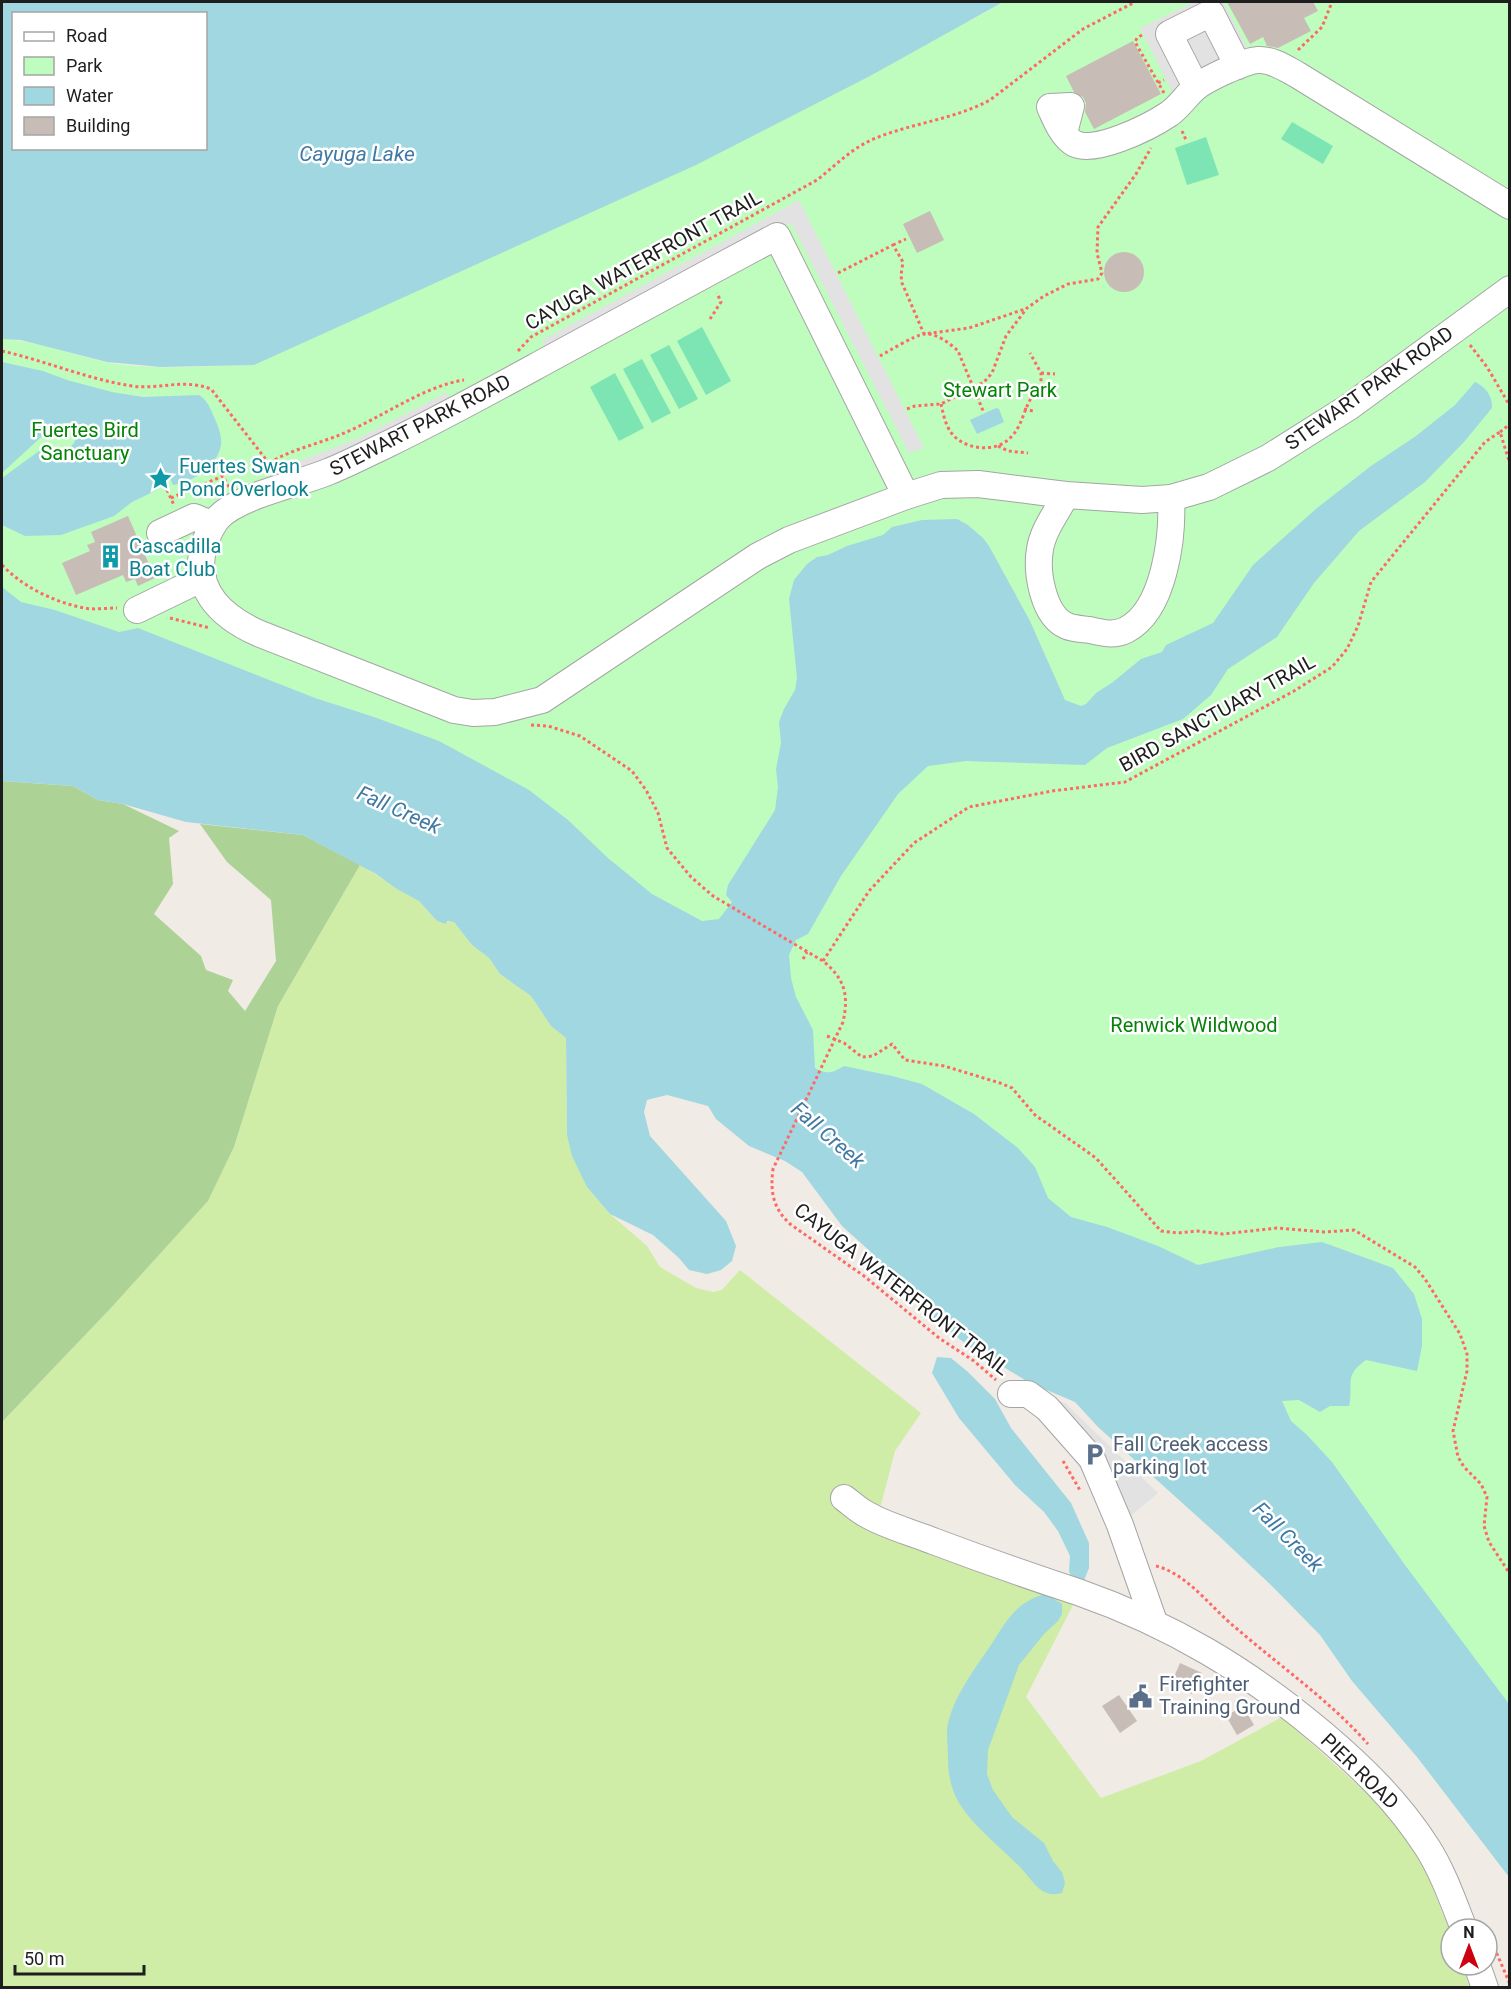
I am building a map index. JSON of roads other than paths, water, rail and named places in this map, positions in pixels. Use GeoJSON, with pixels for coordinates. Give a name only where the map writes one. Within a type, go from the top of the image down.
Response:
{"type":"FeatureCollection","features":[{"type":"Feature","properties":{"kind":"street"},"geometry":{"type":"LineString","coordinates":[[1196,87],[1169,34],[1211,13],[1238,66]]}},
{"type":"Feature","properties":{"kind":"street"},"geometry":{"type":"LineString","coordinates":[[1064,133],[1071,142],[1081,147],[1092,147],[1123,137],[1170,113],[1196,87],[1238,66],[1258,60],[1270,61],[1509,206]]}},
{"type":"Feature","properties":{"kind":"street","name":"STEWART PARK ROAD"},"geometry":{"type":"LineString","coordinates":[[906,496],[777,236],[440,418],[329,471],[232,506],[218,518],[208,533],[201,553],[203,578],[206,589],[224,613],[240,625],[454,710],[473,713],[495,712],[542,700],[758,556],[789,540],[941,485],[978,484],[1066,495],[1142,500],[1171,498],[1209,488],[1268,458],[1348,407],[1509,289]]}},
{"type":"Feature","properties":{"kind":"street"},"geometry":{"type":"LineString","coordinates":[[1066,495],[1040,547],[1040,582],[1053,614],[1066,626],[1110,634],[1125,631],[1139,620],[1161,580],[1171,537],[1171,498]]}},
{"type":"Feature","properties":{"kind":"street"},"geometry":{"type":"LineString","coordinates":[[171,528],[194,517],[213,525]]}},
{"type":"Feature","properties":{"kind":"street"},"geometry":{"type":"LineString","coordinates":[[137,610],[203,578]]}},
{"type":"Feature","properties":{"kind":"street"},"geometry":{"type":"LineString","coordinates":[[1011,1394],[1028,1394],[1047,1408],[1092,1459],[1116,1517],[1154,1622]]}},
{"type":"Feature","properties":{"kind":"street","name":"PIER ROAD"},"geometry":{"type":"LineString","coordinates":[[844,1498],[866,1514],[989,1562],[1114,1605],[1154,1622],[1199,1645],[1285,1702],[1381,1786],[1428,1849],[1447,1884],[1459,1917]]}},
{"type":"Feature","properties":{"kind":"water","name":"Cayuga Lake"},"geometry":{"type":"Polygon","coordinates":[[[2,2],[1003,2],[870,76],[696,165],[254,365],[161,367],[107,362],[21,340],[2,339],[2,2]]]}},
{"type":"Feature","properties":{"kind":"water","name":"Fuertes Bird Sanctuary"},"geometry":{"type":"Polygon","coordinates":[[[2,362],[43,371],[112,392],[143,397],[199,395],[208,405],[218,427],[221,441],[219,453],[209,467],[188,481],[173,485],[169,476],[164,474],[156,477],[154,482],[157,490],[132,502],[114,516],[61,535],[25,536],[2,525],[2,478],[39,451],[66,452],[74,443],[78,431],[73,423],[63,423],[51,428],[2,473],[2,362]]]}},
{"type":"Feature","properties":{"kind":"water","name":"Fall Creek"},"geometry":{"type":"Polygon","coordinates":[[[1475,382],[1488,392],[1492,408],[1464,442],[1425,482],[1359,531],[1314,583],[1277,637],[1228,669],[1211,695],[1183,719],[1107,748],[1085,765],[966,761],[928,766],[898,794],[841,876],[808,934],[796,940],[789,955],[791,978],[796,997],[813,1030],[815,1068],[823,1072],[830,1072],[844,1066],[922,1084],[974,1114],[1018,1148],[1035,1167],[1048,1198],[1071,1217],[1107,1227],[1158,1246],[1198,1265],[1279,1247],[1322,1242],[1393,1268],[1414,1294],[1422,1319],[1422,1346],[1417,1371],[1366,1360],[1352,1376],[1349,1406],[1330,1406],[1320,1412],[1299,1400],[1282,1401],[1291,1421],[1332,1462],[1405,1565],[1509,1704],[1509,1877],[1417,1757],[1352,1681],[1320,1635],[1273,1587],[1098,1427],[1075,1402],[1030,1383],[967,1345],[904,1294],[872,1253],[842,1226],[802,1172],[785,1161],[749,1146],[716,1119],[708,1106],[667,1095],[647,1100],[644,1112],[650,1136],[726,1221],[736,1246],[732,1261],[721,1270],[707,1274],[689,1270],[653,1235],[610,1214],[587,1187],[572,1156],[567,1135],[566,1038],[551,1026],[531,996],[500,974],[489,958],[472,945],[454,922],[447,921],[446,924],[437,921],[419,901],[376,874],[303,835],[186,822],[123,804],[98,800],[73,786],[2,781],[2,587],[21,602],[55,610],[119,632],[138,628],[315,698],[439,741],[529,790],[568,820],[608,858],[652,894],[702,921],[719,919],[732,902],[726,895],[728,885],[775,810],[778,787],[776,769],[781,743],[779,722],[795,690],[797,678],[789,599],[794,580],[807,564],[817,557],[883,535],[892,527],[922,520],[957,519],[968,525],[989,546],[1030,621],[1065,700],[1081,706],[1141,659],[1162,652],[1166,645],[1213,623],[1253,565],[1317,508],[1455,405],[1475,382]]]}},
{"type":"Feature","properties":{"kind":"water"},"geometry":{"type":"Polygon","coordinates":[[[996,408],[999,409],[1004,422],[977,434],[970,420],[996,408]]]}},
{"type":"Feature","properties":{"kind":"water"},"geometry":{"type":"Polygon","coordinates":[[[937,1357],[951,1358],[995,1399],[1011,1428],[1071,1503],[1089,1543],[1089,1568],[1083,1583],[1074,1580],[1069,1572],[1070,1556],[1058,1531],[1044,1512],[1015,1485],[959,1418],[932,1373],[937,1357]]]}},
{"type":"Feature","properties":{"kind":"water"},"geometry":{"type":"Polygon","coordinates":[[[1046,1594],[1062,1604],[1062,1614],[1019,1665],[988,1750],[987,1774],[993,1790],[1012,1817],[1044,1843],[1053,1861],[1062,1872],[1065,1883],[1062,1893],[1054,1894],[1042,1891],[965,1812],[954,1792],[949,1776],[947,1734],[952,1709],[971,1675],[1007,1621],[1019,1607],[1046,1594]]]}},
{"type":"Feature","properties":{"kind":"place","name":"Fuertes Swan Pond Overlook"},"geometry":{"type":"Point","coordinates":[161,478]}},
{"type":"Feature","properties":{"kind":"place","name":"Cascadilla Boat Club"},"geometry":{"type":"Point","coordinates":[111,557]}},
{"type":"Feature","properties":{"kind":"place","name":"Fall Creek access parking lot"},"geometry":{"type":"Point","coordinates":[1095,1455]}},
{"type":"Feature","properties":{"kind":"place","name":"Firefighter Training Ground"},"geometry":{"type":"Point","coordinates":[1141,1696]}},
{"type":"Feature","properties":{"kind":"park label","name":"Stewart Park"},"geometry":{"type":"Point","coordinates":[1000,390]}},
{"type":"Feature","properties":{"kind":"park label","name":"Renwick Wildwood"},"geometry":{"type":"Point","coordinates":[1194,1025]}}]}
